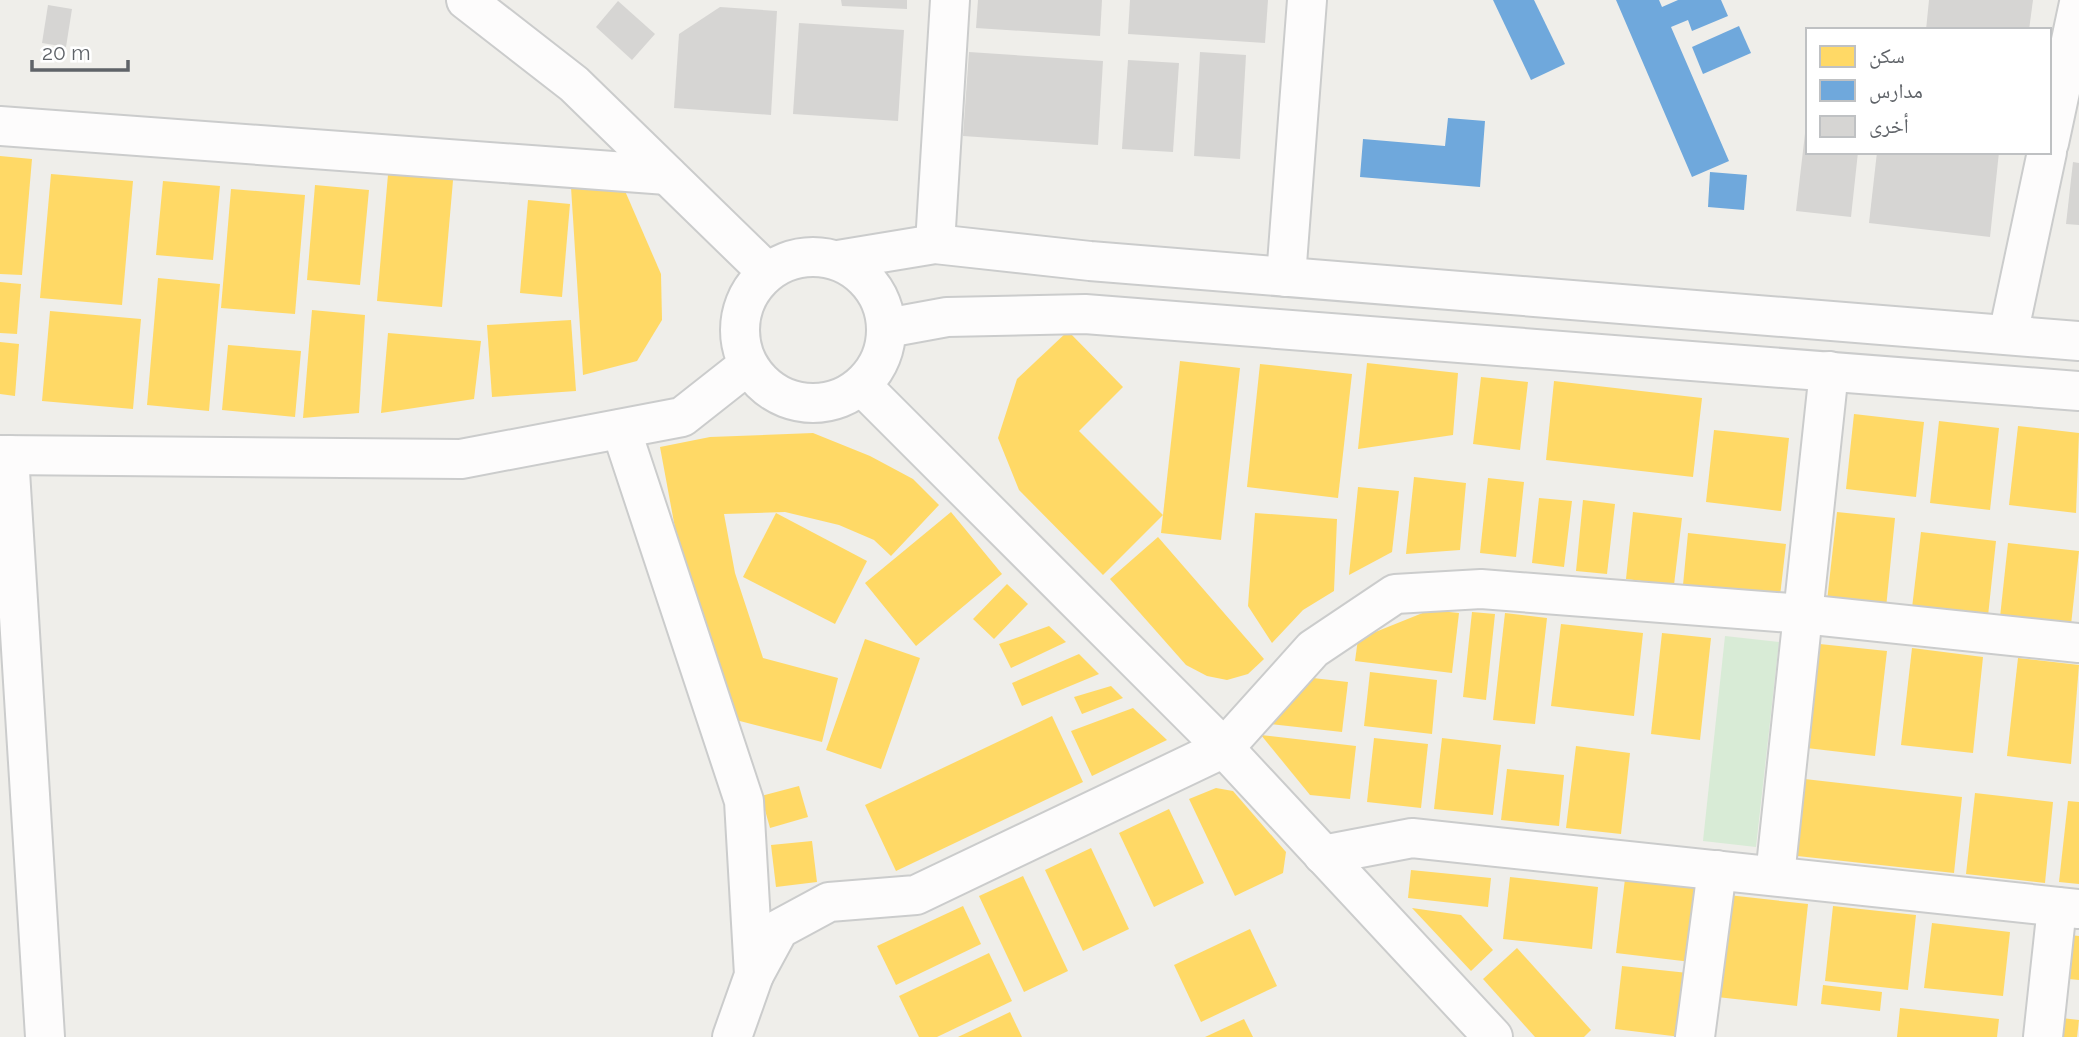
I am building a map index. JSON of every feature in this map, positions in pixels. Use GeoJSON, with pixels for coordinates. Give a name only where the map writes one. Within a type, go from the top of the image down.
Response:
{"type":"FeatureCollection","features":[{"type":"Feature","properties":{"kind":"street"},"geometry":{"type":"LineString","coordinates":[[466,0],[574,84],[767,272]]}},
{"type":"Feature","properties":{"kind":"street"},"geometry":{"type":"LineString","coordinates":[[935,244],[950,0]]}},
{"type":"Feature","properties":{"kind":"street"},"geometry":{"type":"LineString","coordinates":[[1286,277],[1307,0]]}},
{"type":"Feature","properties":{"kind":"street"},"geometry":{"type":"LineString","coordinates":[[2051,134],[2079,3]]}},
{"type":"Feature","properties":{"kind":"street"},"geometry":{"type":"LineString","coordinates":[[0,126],[667,175]]}},
{"type":"Feature","properties":{"kind":"street"},"geometry":{"type":"LineString","coordinates":[[2008,335],[2047,154]]}},
{"type":"Feature","properties":{"kind":"street"},"geometry":{"type":"LineString","coordinates":[[838,260],[863,275],[880,299],[887,327],[881,360],[863,386],[833,401],[800,404],[779,397],[761,383],[748,365],[740,341],[741,315],[750,290],[767,272],[789,260],[813,256],[838,260],[935,244],[1090,261],[2079,341]]}},
{"type":"Feature","properties":{"kind":"street"},"geometry":{"type":"LineString","coordinates":[[887,327],[947,317],[1084,314],[2079,391]]}},
{"type":"Feature","properties":{"kind":"street"},"geometry":{"type":"LineString","coordinates":[[45,1037],[4,455],[461,460],[682,417],[748,365]]}},
{"type":"Feature","properties":{"kind":"street"},"geometry":{"type":"LineString","coordinates":[[1774,876],[1829,371]]}},
{"type":"Feature","properties":{"kind":"street"},"geometry":{"type":"LineString","coordinates":[[863,386],[1224,748],[1493,1037]]}},
{"type":"Feature","properties":{"kind":"street"},"geometry":{"type":"LineString","coordinates":[[621,429],[744,801],[754,975]]}},
{"type":"Feature","properties":{"kind":"street"},"geometry":{"type":"LineString","coordinates":[[732,1037],[754,975],[779,929],[830,902],[916,895],[1224,748],[1313,649],[1395,594],[1481,589],[1803,614],[2079,643]]}},
{"type":"Feature","properties":{"kind":"street"},"geometry":{"type":"LineString","coordinates":[[1323,855],[1412,838],[2068,908],[2043,1037]]}},
{"type":"Feature","properties":{"kind":"street"},"geometry":{"type":"LineString","coordinates":[[1695,1037],[1717,870]]}},
{"type":"Feature","properties":{"kind":"green space"},"geometry":{"type":"Polygon","coordinates":[[[1725,636],[1779,642],[1756,847],[1703,841],[1725,636]]]}},
{"type":"Feature","properties":{"kind":"building: سكن"},"geometry":{"type":"Polygon","coordinates":[[[0,156],[32,159],[22,275],[0,274],[0,156]]]}},
{"type":"Feature","properties":{"kind":"building: سكن"},"geometry":{"type":"Polygon","coordinates":[[[389,163],[454,169],[442,307],[377,301],[389,163]]]}},
{"type":"Feature","properties":{"kind":"building: سكن"},"geometry":{"type":"Polygon","coordinates":[[[51,174],[133,181],[122,305],[40,298],[51,174]]]}},
{"type":"Feature","properties":{"kind":"building: سكن"},"geometry":{"type":"Polygon","coordinates":[[[163,181],[220,186],[213,260],[156,255],[163,181]]]}},
{"type":"Feature","properties":{"kind":"building: سكن"},"geometry":{"type":"Polygon","coordinates":[[[622,184],[661,274],[662,320],[637,361],[583,375],[571,187],[622,184]]]}},
{"type":"Feature","properties":{"kind":"building: سكن"},"geometry":{"type":"Polygon","coordinates":[[[315,185],[369,190],[360,285],[307,280],[315,185]]]}},
{"type":"Feature","properties":{"kind":"building: سكن"},"geometry":{"type":"Polygon","coordinates":[[[231,189],[305,195],[295,314],[221,308],[231,189]]]}},
{"type":"Feature","properties":{"kind":"building: سكن"},"geometry":{"type":"Polygon","coordinates":[[[528,200],[570,204],[562,297],[520,293],[528,200]]]}},
{"type":"Feature","properties":{"kind":"building: سكن"},"geometry":{"type":"Polygon","coordinates":[[[158,278],[220,284],[209,411],[147,405],[158,278]]]}},
{"type":"Feature","properties":{"kind":"building: سكن"},"geometry":{"type":"Polygon","coordinates":[[[0,282],[21,284],[17,334],[0,333],[0,282]]]}},
{"type":"Feature","properties":{"kind":"building: سكن"},"geometry":{"type":"Polygon","coordinates":[[[312,310],[365,315],[359,413],[303,418],[312,310]]]}},
{"type":"Feature","properties":{"kind":"building: سكن"},"geometry":{"type":"Polygon","coordinates":[[[50,311],[141,319],[133,409],[42,401],[50,311]]]}},
{"type":"Feature","properties":{"kind":"building: سكن"},"geometry":{"type":"Polygon","coordinates":[[[571,320],[576,391],[492,397],[487,325],[571,320]]]}},
{"type":"Feature","properties":{"kind":"building: سكن"},"geometry":{"type":"Polygon","coordinates":[[[1068,331],[1123,387],[1079,431],[1163,515],[1103,575],[1019,490],[998,438],[1017,379],[1068,331]]]}},
{"type":"Feature","properties":{"kind":"building: سكن"},"geometry":{"type":"Polygon","coordinates":[[[388,333],[481,341],[474,399],[381,413],[388,333]]]}},
{"type":"Feature","properties":{"kind":"building: سكن"},"geometry":{"type":"Polygon","coordinates":[[[0,342],[19,344],[15,396],[0,394],[0,342]]]}},
{"type":"Feature","properties":{"kind":"building: سكن"},"geometry":{"type":"Polygon","coordinates":[[[228,345],[301,351],[295,417],[222,410],[228,345]]]}},
{"type":"Feature","properties":{"kind":"building: سكن"},"geometry":{"type":"Polygon","coordinates":[[[1180,361],[1240,368],[1221,540],[1161,533],[1180,361]]]}},
{"type":"Feature","properties":{"kind":"building: سكن"},"geometry":{"type":"Polygon","coordinates":[[[1367,363],[1458,373],[1453,435],[1358,449],[1367,363]]]}},
{"type":"Feature","properties":{"kind":"building: سكن"},"geometry":{"type":"Polygon","coordinates":[[[1260,364],[1352,374],[1338,498],[1247,487],[1260,364]]]}},
{"type":"Feature","properties":{"kind":"building: سكن"},"geometry":{"type":"Polygon","coordinates":[[[1481,377],[1528,382],[1520,450],[1473,444],[1481,377]]]}},
{"type":"Feature","properties":{"kind":"building: سكن"},"geometry":{"type":"Polygon","coordinates":[[[1554,381],[1702,398],[1693,477],[1546,460],[1554,381]]]}},
{"type":"Feature","properties":{"kind":"building: سكن"},"geometry":{"type":"Polygon","coordinates":[[[1854,414],[1924,422],[1916,497],[1846,489],[1854,414]]]}},
{"type":"Feature","properties":{"kind":"building: سكن"},"geometry":{"type":"Polygon","coordinates":[[[1939,421],[1999,428],[1990,510],[1930,503],[1939,421]]]}},
{"type":"Feature","properties":{"kind":"building: سكن"},"geometry":{"type":"Polygon","coordinates":[[[2018,426],[2079,433],[2076,513],[2009,505],[2018,426]]]}},
{"type":"Feature","properties":{"kind":"building: سكن"},"geometry":{"type":"Polygon","coordinates":[[[1714,430],[1789,438],[1781,511],[1706,502],[1714,430]]]}},
{"type":"Feature","properties":{"kind":"building: سكن"},"geometry":{"type":"Polygon","coordinates":[[[813,433],[870,456],[913,479],[939,505],[891,556],[874,540],[839,525],[785,512],[724,514],[735,573],[763,658],[838,678],[822,742],[732,719],[685,582],[660,447],[710,437],[813,433]]]}},
{"type":"Feature","properties":{"kind":"building: سكن"},"geometry":{"type":"Polygon","coordinates":[[[1414,477],[1466,483],[1460,550],[1406,554],[1414,477]]]}},
{"type":"Feature","properties":{"kind":"building: سكن"},"geometry":{"type":"Polygon","coordinates":[[[1488,478],[1524,482],[1516,557],[1480,553],[1488,478]]]}},
{"type":"Feature","properties":{"kind":"building: سكن"},"geometry":{"type":"Polygon","coordinates":[[[1358,487],[1399,491],[1392,552],[1349,575],[1358,487]]]}},
{"type":"Feature","properties":{"kind":"building: سكن"},"geometry":{"type":"Polygon","coordinates":[[[1539,498],[1572,501],[1564,567],[1532,563],[1539,498]]]}},
{"type":"Feature","properties":{"kind":"building: سكن"},"geometry":{"type":"Polygon","coordinates":[[[1583,500],[1615,504],[1607,574],[1576,571],[1583,500]]]}},
{"type":"Feature","properties":{"kind":"building: سكن"},"geometry":{"type":"Polygon","coordinates":[[[951,512],[1002,574],[916,646],[865,583],[951,512]]]}},
{"type":"Feature","properties":{"kind":"building: سكن"},"geometry":{"type":"Polygon","coordinates":[[[1633,512],[1682,518],[1674,585],[1626,579],[1633,512]]]}},
{"type":"Feature","properties":{"kind":"building: سكن"},"geometry":{"type":"Polygon","coordinates":[[[1837,512],[1895,518],[1886,608],[1827,601],[1837,512]]]}},
{"type":"Feature","properties":{"kind":"building: سكن"},"geometry":{"type":"Polygon","coordinates":[[[776,513],[867,561],[835,624],[743,577],[776,513]]]}},
{"type":"Feature","properties":{"kind":"building: سكن"},"geometry":{"type":"Polygon","coordinates":[[[1255,513],[1337,519],[1334,591],[1303,610],[1272,643],[1248,606],[1255,513]]]}},
{"type":"Feature","properties":{"kind":"building: سكن"},"geometry":{"type":"Polygon","coordinates":[[[1921,532],[1996,541],[1988,616],[1912,608],[1921,532]]]}},
{"type":"Feature","properties":{"kind":"building: سكن"},"geometry":{"type":"Polygon","coordinates":[[[1688,533],[1786,544],[1780,596],[1683,585],[1688,533]]]}},
{"type":"Feature","properties":{"kind":"building: سكن"},"geometry":{"type":"Polygon","coordinates":[[[1158,537],[1264,659],[1248,674],[1227,680],[1207,676],[1186,665],[1110,579],[1158,537]]]}},
{"type":"Feature","properties":{"kind":"building: سكن"},"geometry":{"type":"Polygon","coordinates":[[[2008,543],[2079,551],[2071,625],[2000,617],[2008,543]]]}},
{"type":"Feature","properties":{"kind":"building: سكن"},"geometry":{"type":"Polygon","coordinates":[[[1007,584],[1028,604],[994,639],[973,619],[1007,584]]]}},
{"type":"Feature","properties":{"kind":"building: سكن"},"geometry":{"type":"Polygon","coordinates":[[[1430,610],[1459,613],[1452,673],[1355,661],[1358,639],[1430,610]]]}},
{"type":"Feature","properties":{"kind":"building: سكن"},"geometry":{"type":"Polygon","coordinates":[[[1472,612],[1495,614],[1486,700],[1463,697],[1472,612]]]}},
{"type":"Feature","properties":{"kind":"building: سكن"},"geometry":{"type":"Polygon","coordinates":[[[1505,613],[1547,618],[1535,724],[1493,720],[1505,613]]]}},
{"type":"Feature","properties":{"kind":"building: سكن"},"geometry":{"type":"Polygon","coordinates":[[[1561,624],[1643,633],[1634,716],[1551,706],[1561,624]]]}},
{"type":"Feature","properties":{"kind":"building: سكن"},"geometry":{"type":"Polygon","coordinates":[[[1049,626],[1066,642],[1011,668],[999,644],[1049,626]]]}},
{"type":"Feature","properties":{"kind":"building: سكن"},"geometry":{"type":"Polygon","coordinates":[[[1662,633],[1711,638],[1700,740],[1651,734],[1662,633]]]}},
{"type":"Feature","properties":{"kind":"building: سكن"},"geometry":{"type":"Polygon","coordinates":[[[865,639],[920,658],[881,769],[826,750],[865,639]]]}},
{"type":"Feature","properties":{"kind":"building: سكن"},"geometry":{"type":"Polygon","coordinates":[[[1810,643],[1887,651],[1875,756],[1798,747],[1810,643]]]}},
{"type":"Feature","properties":{"kind":"building: سكن"},"geometry":{"type":"Polygon","coordinates":[[[1912,648],[1983,657],[1973,753],[1901,745],[1912,648]]]}},
{"type":"Feature","properties":{"kind":"building: سكن"},"geometry":{"type":"Polygon","coordinates":[[[1079,654],[1099,674],[1022,706],[1012,683],[1079,654]]]}},
{"type":"Feature","properties":{"kind":"building: سكن"},"geometry":{"type":"Polygon","coordinates":[[[2018,658],[2079,665],[2071,764],[2007,756],[2018,658]]]}},
{"type":"Feature","properties":{"kind":"building: سكن"},"geometry":{"type":"Polygon","coordinates":[[[1370,672],[1437,680],[1432,734],[1364,726],[1370,672]]]}},
{"type":"Feature","properties":{"kind":"building: سكن"},"geometry":{"type":"Polygon","coordinates":[[[1304,677],[1348,682],[1342,732],[1270,724],[1304,677]]]}},
{"type":"Feature","properties":{"kind":"building: سكن"},"geometry":{"type":"Polygon","coordinates":[[[1111,686],[1123,698],[1082,714],[1074,697],[1111,686]]]}},
{"type":"Feature","properties":{"kind":"building: سكن"},"geometry":{"type":"Polygon","coordinates":[[[1133,708],[1167,740],[1092,776],[1071,731],[1133,708]]]}},
{"type":"Feature","properties":{"kind":"building: سكن"},"geometry":{"type":"Polygon","coordinates":[[[1052,716],[1083,782],[896,871],[865,805],[1052,716]]]}},
{"type":"Feature","properties":{"kind":"building: سكن"},"geometry":{"type":"Polygon","coordinates":[[[1261,735],[1356,746],[1350,799],[1310,795],[1261,735]]]}},
{"type":"Feature","properties":{"kind":"building: سكن"},"geometry":{"type":"Polygon","coordinates":[[[1374,738],[1428,744],[1421,808],[1367,802],[1374,738]]]}},
{"type":"Feature","properties":{"kind":"building: سكن"},"geometry":{"type":"Polygon","coordinates":[[[1442,738],[1501,745],[1493,815],[1434,809],[1442,738]]]}},
{"type":"Feature","properties":{"kind":"building: سكن"},"geometry":{"type":"Polygon","coordinates":[[[1576,746],[1630,753],[1621,834],[1566,828],[1576,746]]]}},
{"type":"Feature","properties":{"kind":"building: سكن"},"geometry":{"type":"Polygon","coordinates":[[[1507,769],[1564,775],[1559,826],[1501,820],[1507,769]]]}},
{"type":"Feature","properties":{"kind":"building: سكن"},"geometry":{"type":"Polygon","coordinates":[[[1796,778],[1962,797],[1954,873],[1788,855],[1796,778]]]}},
{"type":"Feature","properties":{"kind":"building: سكن"},"geometry":{"type":"Polygon","coordinates":[[[799,786],[808,817],[770,828],[761,796],[799,786]]]}},
{"type":"Feature","properties":{"kind":"building: سكن"},"geometry":{"type":"Polygon","coordinates":[[[1216,788],[1233,791],[1286,852],[1283,873],[1235,896],[1189,799],[1216,788]]]}},
{"type":"Feature","properties":{"kind":"building: سكن"},"geometry":{"type":"Polygon","coordinates":[[[1975,793],[2053,802],[2045,883],[1966,874],[1975,793]]]}},
{"type":"Feature","properties":{"kind":"building: سكن"},"geometry":{"type":"Polygon","coordinates":[[[2068,801],[2079,802],[2079,884],[2059,882],[2068,801]]]}},
{"type":"Feature","properties":{"kind":"building: سكن"},"geometry":{"type":"Polygon","coordinates":[[[1169,809],[1204,883],[1154,907],[1119,833],[1169,809]]]}},
{"type":"Feature","properties":{"kind":"building: سكن"},"geometry":{"type":"Polygon","coordinates":[[[812,841],[817,882],[776,887],[771,845],[812,841]]]}},
{"type":"Feature","properties":{"kind":"building: سكن"},"geometry":{"type":"Polygon","coordinates":[[[1091,848],[1129,929],[1083,951],[1045,870],[1091,848]]]}},
{"type":"Feature","properties":{"kind":"building: سكن"},"geometry":{"type":"Polygon","coordinates":[[[1411,870],[1491,878],[1488,907],[1408,898],[1411,870]]]}},
{"type":"Feature","properties":{"kind":"building: سكن"},"geometry":{"type":"Polygon","coordinates":[[[1023,876],[1068,971],[1024,992],[979,896],[1023,876]]]}},
{"type":"Feature","properties":{"kind":"building: سكن"},"geometry":{"type":"Polygon","coordinates":[[[1510,877],[1598,887],[1592,949],[1503,939],[1510,877]]]}},
{"type":"Feature","properties":{"kind":"building: سكن"},"geometry":{"type":"Polygon","coordinates":[[[1625,879],[1699,887],[1691,962],[1616,953],[1625,879]]]}},
{"type":"Feature","properties":{"kind":"building: سكن"},"geometry":{"type":"Polygon","coordinates":[[[1728,895],[1808,904],[1797,1006],[1717,997],[1728,895]]]}},
{"type":"Feature","properties":{"kind":"building: سكن"},"geometry":{"type":"Polygon","coordinates":[[[963,906],[981,944],[896,985],[877,946],[963,906]]]}},
{"type":"Feature","properties":{"kind":"building: سكن"},"geometry":{"type":"Polygon","coordinates":[[[1833,906],[1916,915],[1908,990],[1825,981],[1833,906]]]}},
{"type":"Feature","properties":{"kind":"building: سكن"},"geometry":{"type":"Polygon","coordinates":[[[1412,908],[1461,915],[1493,950],[1471,971],[1412,908]]]}},
{"type":"Feature","properties":{"kind":"building: سكن"},"geometry":{"type":"Polygon","coordinates":[[[1932,923],[2010,932],[2003,996],[1924,988],[1932,923]]]}},
{"type":"Feature","properties":{"kind":"building: سكن"},"geometry":{"type":"Polygon","coordinates":[[[1250,929],[1277,986],[1201,1022],[1174,965],[1250,929]]]}},
{"type":"Feature","properties":{"kind":"building: سكن"},"geometry":{"type":"Polygon","coordinates":[[[2053,933],[2079,936],[2079,980],[2049,977],[2053,933]]]}},
{"type":"Feature","properties":{"kind":"building: سكن"},"geometry":{"type":"Polygon","coordinates":[[[1517,948],[1591,1030],[1584,1037],[1535,1037],[1483,979],[1517,948]]]}},
{"type":"Feature","properties":{"kind":"building: سكن"},"geometry":{"type":"Polygon","coordinates":[[[989,953],[1012,1001],[937,1037],[919,1037],[899,996],[989,953]]]}},
{"type":"Feature","properties":{"kind":"building: سكن"},"geometry":{"type":"Polygon","coordinates":[[[1622,966],[1688,973],[1681,1037],[1615,1029],[1622,966]]]}},
{"type":"Feature","properties":{"kind":"building: سكن"},"geometry":{"type":"Polygon","coordinates":[[[1823,985],[1882,992],[1880,1011],[1821,1004],[1823,985]]]}},
{"type":"Feature","properties":{"kind":"building: سكن"},"geometry":{"type":"Polygon","coordinates":[[[1900,1008],[1999,1019],[1997,1037],[1897,1037],[1900,1008]]]}},
{"type":"Feature","properties":{"kind":"building: سكن"},"geometry":{"type":"Polygon","coordinates":[[[1010,1012],[1022,1037],[958,1037],[1010,1012]]]}},
{"type":"Feature","properties":{"kind":"building: سكن"},"geometry":{"type":"Polygon","coordinates":[[[2044,1016],[2079,1020],[2077,1037],[2042,1037],[2044,1016]]]}},
{"type":"Feature","properties":{"kind":"building: سكن"},"geometry":{"type":"Polygon","coordinates":[[[1244,1019],[1253,1037],[1205,1037],[1244,1019]]]}},
{"type":"Feature","properties":{"kind":"building: مدارس"},"geometry":{"type":"Polygon","coordinates":[[[1493,0],[1534,0],[1565,64],[1531,80],[1493,0]]]}},
{"type":"Feature","properties":{"kind":"building: مدارس"},"geometry":{"type":"Polygon","coordinates":[[[1616,0],[1659,0],[1662,7],[1678,0],[1721,0],[1728,16],[1692,31],[1688,20],[1671,27],[1729,161],[1692,177],[1616,0]]]}},
{"type":"Feature","properties":{"kind":"building: مدارس"},"geometry":{"type":"Polygon","coordinates":[[[1739,26],[1751,53],[1703,74],[1692,47],[1739,26]]]}},
{"type":"Feature","properties":{"kind":"building: مدارس"},"geometry":{"type":"Polygon","coordinates":[[[1448,118],[1485,121],[1480,187],[1360,177],[1363,139],[1445,146],[1448,118]]]}},
{"type":"Feature","properties":{"kind":"building: مدارس"},"geometry":{"type":"Polygon","coordinates":[[[1710,172],[1747,175],[1744,210],[1708,207],[1710,172]]]}},
{"type":"Feature","properties":{"kind":"building: أخرى"},"geometry":{"type":"Polygon","coordinates":[[[841,0],[907,0],[907,9],[842,6],[841,0]]]}},
{"type":"Feature","properties":{"kind":"building: أخرى"},"geometry":{"type":"Polygon","coordinates":[[[978,0],[1102,0],[1100,36],[976,28],[978,0]]]}},
{"type":"Feature","properties":{"kind":"building: أخرى"},"geometry":{"type":"Polygon","coordinates":[[[1130,0],[1268,0],[1265,43],[1128,34],[1130,0]]]}},
{"type":"Feature","properties":{"kind":"building: أخرى"},"geometry":{"type":"Polygon","coordinates":[[[1929,0],[2033,0],[2029,28],[1926,28],[1929,0]]]}},
{"type":"Feature","properties":{"kind":"building: أخرى"},"geometry":{"type":"Polygon","coordinates":[[[618,1],[655,34],[632,60],[596,27],[618,1]]]}},
{"type":"Feature","properties":{"kind":"building: أخرى"},"geometry":{"type":"Polygon","coordinates":[[[48,5],[72,9],[66,47],[42,43],[48,5]]]}},
{"type":"Feature","properties":{"kind":"building: أخرى"},"geometry":{"type":"Polygon","coordinates":[[[720,7],[777,11],[771,115],[674,108],[679,34],[720,7]]]}},
{"type":"Feature","properties":{"kind":"building: أخرى"},"geometry":{"type":"Polygon","coordinates":[[[799,23],[904,30],[898,121],[793,114],[799,23]]]}},
{"type":"Feature","properties":{"kind":"building: أخرى"},"geometry":{"type":"Polygon","coordinates":[[[969,52],[1103,61],[1098,145],[963,136],[969,52]]]}},
{"type":"Feature","properties":{"kind":"building: أخرى"},"geometry":{"type":"Polygon","coordinates":[[[1200,52],[1246,55],[1240,159],[1194,156],[1200,52]]]}},
{"type":"Feature","properties":{"kind":"building: أخرى"},"geometry":{"type":"Polygon","coordinates":[[[1128,60],[1179,63],[1173,152],[1122,149],[1128,60]]]}},
{"type":"Feature","properties":{"kind":"building: أخرى"},"geometry":{"type":"Polygon","coordinates":[[[1806,125],[1806,154],[1858,154],[1851,217],[1796,211],[1806,125]]]}},
{"type":"Feature","properties":{"kind":"building: أخرى"},"geometry":{"type":"Polygon","coordinates":[[[1877,154],[1999,154],[1990,237],[1869,223],[1877,154]]]}},
{"type":"Feature","properties":{"kind":"building: أخرى"},"geometry":{"type":"Polygon","coordinates":[[[2073,162],[2079,163],[2079,225],[2066,224],[2073,162]]]}}]}
